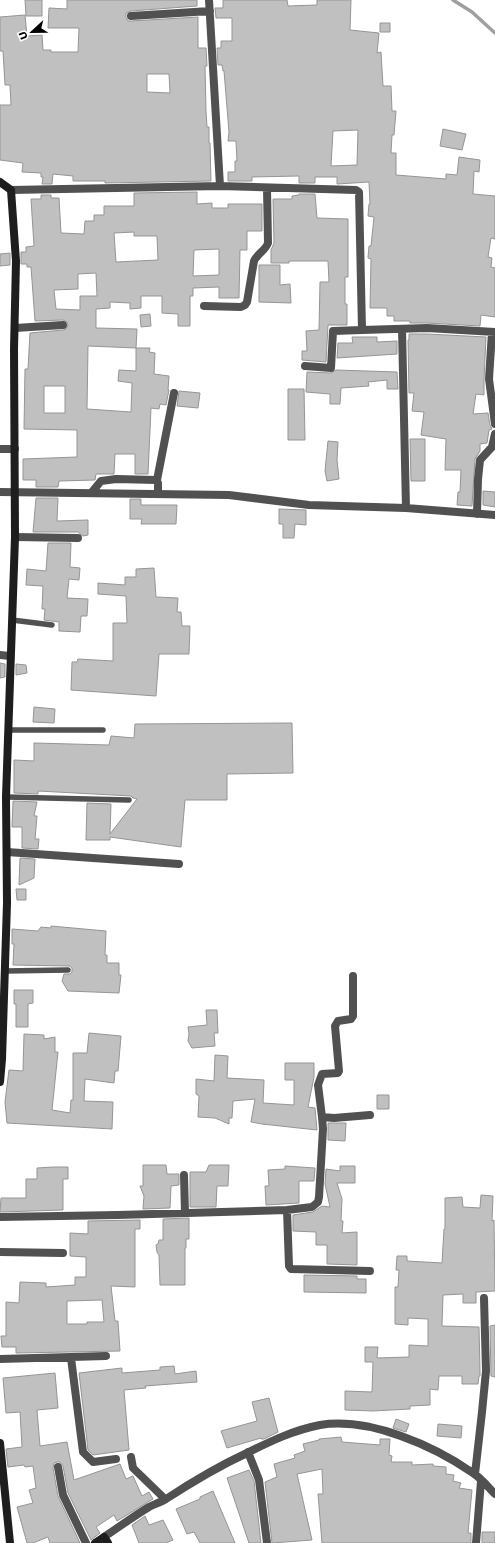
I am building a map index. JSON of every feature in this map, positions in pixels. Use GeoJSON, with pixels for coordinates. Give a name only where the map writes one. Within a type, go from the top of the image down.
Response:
{"type":"FeatureCollection","features":[{"type":"Feature","properties":{"kind":"street"},"geometry":{"type":"LineString","coordinates":[[209,0],[220,186]]}},
{"type":"Feature","properties":{"kind":"street"},"geometry":{"type":"LineString","coordinates":[[131,16],[210,11]]}},
{"type":"Feature","properties":{"kind":"street"},"geometry":{"type":"LineString","coordinates":[[0,182],[11,190],[220,186],[356,190],[358,191],[362,330]]}},
{"type":"Feature","properties":{"kind":"street"},"geometry":{"type":"LineString","coordinates":[[204,306],[241,307],[247,302],[254,261],[256,257],[267,247],[268,243],[267,188]]}},
{"type":"Feature","properties":{"kind":"street"},"geometry":{"type":"LineString","coordinates":[[0,1082],[5,971],[4,903],[7,852],[3,831],[6,797],[15,537],[16,261],[11,190]]}},
{"type":"Feature","properties":{"kind":"street"},"geometry":{"type":"LineString","coordinates":[[15,328],[63,325]]}},
{"type":"Feature","properties":{"kind":"street"},"geometry":{"type":"LineString","coordinates":[[402,329],[406,508]]}},
{"type":"Feature","properties":{"kind":"street"},"geometry":{"type":"LineString","coordinates":[[305,366],[331,368],[333,331],[453,329],[493,332],[489,379],[495,424]]}},
{"type":"Feature","properties":{"kind":"street"},"geometry":{"type":"LineString","coordinates":[[158,487],[174,393]]}},
{"type":"Feature","properties":{"kind":"street"},"geometry":{"type":"LineString","coordinates":[[477,514],[480,460],[492,447],[495,434]]}},
{"type":"Feature","properties":{"kind":"street"},"geometry":{"type":"LineString","coordinates":[[0,449],[15,449]]}},
{"type":"Feature","properties":{"kind":"street"},"geometry":{"type":"LineString","coordinates":[[95,488],[102,480],[110,479],[134,486],[158,487]]}},
{"type":"Feature","properties":{"kind":"street"},"geometry":{"type":"LineString","coordinates":[[0,492],[14,493],[134,486],[158,487],[309,505],[406,508],[495,515]]}},
{"type":"Feature","properties":{"kind":"street"},"geometry":{"type":"LineString","coordinates":[[15,537],[78,538]]}},
{"type":"Feature","properties":{"kind":"street"},"geometry":{"type":"LineString","coordinates":[[0,655],[10,656]]}},
{"type":"Feature","properties":{"kind":"street"},"geometry":{"type":"LineString","coordinates":[[7,852],[179,864]]}},
{"type":"Feature","properties":{"kind":"street"},"geometry":{"type":"LineString","coordinates":[[0,1217],[185,1214],[287,1210],[312,1207],[318,1202],[324,1128],[318,1084],[322,1074],[335,1074],[339,1071],[338,1043],[335,1026],[338,1021],[348,1021],[353,1016],[353,976]]}},
{"type":"Feature","properties":{"kind":"street"},"geometry":{"type":"LineString","coordinates":[[322,1117],[334,1118],[370,1115]]}},
{"type":"Feature","properties":{"kind":"street"},"geometry":{"type":"LineString","coordinates":[[184,1175],[185,1214]]}},
{"type":"Feature","properties":{"kind":"street"},"geometry":{"type":"LineString","coordinates":[[287,1210],[289,1266],[291,1269],[370,1271]]}},
{"type":"Feature","properties":{"kind":"street"},"geometry":{"type":"LineString","coordinates":[[0,1252],[63,1253]]}},
{"type":"Feature","properties":{"kind":"street"},"geometry":{"type":"LineString","coordinates":[[475,1474],[486,1371],[484,1298]]}},
{"type":"Feature","properties":{"kind":"street"},"geometry":{"type":"LineString","coordinates":[[0,1359],[106,1356]]}},
{"type":"Feature","properties":{"kind":"street"},"geometry":{"type":"LineString","coordinates":[[71,1358],[82,1452],[94,1462],[116,1459]]}},
{"type":"Feature","properties":{"kind":"street"},"geometry":{"type":"LineString","coordinates":[[95,1543],[106,1540],[149,1507],[248,1452],[275,1439],[306,1428],[333,1424],[351,1424],[374,1428],[407,1438],[439,1453],[475,1474],[495,1494]]}},
{"type":"Feature","properties":{"kind":"street"},"geometry":{"type":"LineString","coordinates":[[0,1443],[10,1543]]}},
{"type":"Feature","properties":{"kind":"street"},"geometry":{"type":"LineString","coordinates":[[248,1452],[259,1480],[267,1543]]}},
{"type":"Feature","properties":{"kind":"street"},"geometry":{"type":"LineString","coordinates":[[131,1457],[133,1468],[165,1499]]}},
{"type":"Feature","properties":{"kind":"street"},"geometry":{"type":"LineString","coordinates":[[58,1467],[63,1495],[86,1543]]}},
{"type":"Feature","properties":{"kind":"street"},"geometry":{"type":"LineString","coordinates":[[476,1543],[481,1480]]}},
{"type":"Feature","properties":{"kind":"lane"},"geometry":{"type":"LineString","coordinates":[[12,620],[52,625]]}},
{"type":"Feature","properties":{"kind":"lane"},"geometry":{"type":"LineString","coordinates":[[8,730],[103,730]]}},
{"type":"Feature","properties":{"kind":"lane"},"geometry":{"type":"LineString","coordinates":[[6,797],[129,800]]}},
{"type":"Feature","properties":{"kind":"lane"},"geometry":{"type":"LineString","coordinates":[[5,971],[68,970]]}},
{"type":"Feature","properties":{"kind":"building"},"geometry":{"type":"Polygon","coordinates":[[[25,0],[42,0],[42,16],[26,16],[25,0]]]}},
{"type":"Feature","properties":{"kind":"building"},"geometry":{"type":"Polygon","coordinates":[[[67,0],[197,0],[197,6],[131,11],[126,13],[126,17],[128,21],[131,21],[198,17],[198,48],[206,48],[206,111],[207,127],[209,127],[211,181],[105,183],[105,181],[73,181],[73,176],[53,174],[52,184],[42,184],[43,177],[41,177],[41,173],[22,172],[23,163],[0,160],[0,105],[11,105],[10,85],[5,85],[3,51],[0,51],[0,17],[25,15],[27,36],[42,35],[43,50],[51,50],[51,52],[78,52],[79,28],[48,28],[49,8],[67,9],[67,0]],[[147,74],[147,92],[170,93],[169,74],[147,74]]]}},
{"type":"Feature","properties":{"kind":"building"},"geometry":{"type":"Polygon","coordinates":[[[223,0],[287,0],[288,6],[317,5],[317,0],[351,0],[350,30],[379,33],[377,53],[381,52],[383,86],[391,86],[392,111],[396,111],[391,153],[396,153],[396,175],[446,179],[446,174],[457,175],[459,157],[480,160],[479,172],[474,171],[473,194],[495,196],[495,239],[491,238],[488,257],[492,258],[491,267],[495,268],[495,317],[481,315],[480,326],[410,323],[410,321],[394,321],[394,316],[387,316],[387,308],[370,308],[371,259],[368,258],[369,246],[371,246],[374,217],[368,216],[370,204],[369,182],[337,184],[337,177],[315,177],[315,183],[299,183],[299,176],[252,177],[252,181],[228,181],[228,172],[235,172],[235,161],[237,161],[236,141],[228,141],[229,132],[224,71],[222,65],[218,65],[217,48],[221,48],[221,41],[232,41],[232,18],[216,18],[215,8],[223,8],[223,0]],[[358,130],[333,131],[331,166],[357,165],[358,130]]]}},
{"type":"Feature","properties":{"kind":"building"},"geometry":{"type":"Polygon","coordinates":[[[380,23],[390,23],[390,32],[380,32],[380,23]]]}},
{"type":"Feature","properties":{"kind":"building"},"geometry":{"type":"Polygon","coordinates":[[[443,129],[466,134],[462,150],[440,146],[443,129]]]}},
{"type":"Feature","properties":{"kind":"building"},"geometry":{"type":"Polygon","coordinates":[[[197,192],[197,204],[212,203],[212,208],[228,208],[228,204],[262,204],[262,231],[247,231],[247,250],[240,250],[239,298],[219,298],[219,287],[193,288],[193,296],[190,296],[190,326],[178,326],[178,314],[162,313],[162,296],[141,296],[141,308],[130,309],[130,303],[110,302],[110,308],[96,309],[96,328],[137,329],[136,348],[150,348],[149,352],[155,353],[154,374],[169,376],[169,390],[166,405],[160,404],[159,409],[151,408],[148,474],[135,474],[135,454],[115,454],[114,474],[96,474],[95,480],[59,481],[58,487],[36,487],[36,480],[23,480],[23,459],[77,457],[77,430],[24,429],[25,369],[28,369],[30,333],[63,330],[66,329],[68,325],[67,322],[63,320],[35,321],[31,267],[27,267],[27,264],[21,264],[21,252],[26,252],[26,247],[34,246],[31,199],[41,199],[41,195],[51,195],[51,198],[59,198],[61,233],[84,234],[85,221],[94,221],[94,215],[104,215],[104,206],[134,206],[134,193],[197,192]],[[134,232],[114,233],[116,262],[158,260],[157,236],[134,236],[134,232]],[[219,249],[194,250],[193,276],[219,275],[219,249]],[[96,273],[78,274],[78,289],[54,290],[56,309],[80,310],[80,296],[97,296],[96,273]],[[88,346],[87,409],[131,412],[132,383],[118,381],[119,370],[136,371],[136,348],[88,346]],[[44,386],[44,413],[65,413],[65,386],[44,386]]]}},
{"type":"Feature","properties":{"kind":"building"},"geometry":{"type":"Polygon","coordinates":[[[299,194],[315,194],[317,218],[348,219],[348,277],[345,277],[347,325],[328,325],[326,362],[302,360],[302,351],[307,351],[306,331],[319,330],[320,282],[329,282],[328,261],[289,261],[289,263],[271,263],[271,250],[274,243],[273,199],[292,199],[292,196],[299,194]]]}},
{"type":"Feature","properties":{"kind":"building"},"geometry":{"type":"Polygon","coordinates":[[[10,253],[10,265],[0,266],[0,254],[10,253]]]}},
{"type":"Feature","properties":{"kind":"building"},"geometry":{"type":"Polygon","coordinates":[[[259,265],[280,265],[280,285],[290,284],[291,303],[259,302],[259,265]]]}},
{"type":"Feature","properties":{"kind":"building"},"geometry":{"type":"Polygon","coordinates":[[[150,314],[151,326],[141,327],[140,315],[150,314]]]}},
{"type":"Feature","properties":{"kind":"building"},"geometry":{"type":"Polygon","coordinates":[[[409,334],[486,337],[484,395],[476,394],[473,414],[488,413],[492,429],[489,430],[487,443],[480,444],[480,451],[475,459],[472,506],[457,505],[458,492],[460,492],[461,470],[445,470],[446,439],[421,435],[424,412],[412,411],[414,393],[409,393],[409,334]]]}},
{"type":"Feature","properties":{"kind":"building"},"geometry":{"type":"Polygon","coordinates":[[[352,337],[377,337],[377,342],[397,341],[397,354],[337,358],[338,343],[353,343],[352,337]]]}},
{"type":"Feature","properties":{"kind":"building"},"geometry":{"type":"Polygon","coordinates":[[[336,370],[397,372],[398,389],[387,389],[387,380],[368,382],[369,386],[341,388],[340,404],[330,404],[330,394],[306,392],[307,372],[331,373],[336,370]]]}},
{"type":"Feature","properties":{"kind":"building"},"geometry":{"type":"Polygon","coordinates":[[[288,389],[304,389],[305,440],[288,440],[288,389]]]}},
{"type":"Feature","properties":{"kind":"building"},"geometry":{"type":"Polygon","coordinates":[[[179,391],[200,393],[198,408],[177,406],[179,391]]]}},
{"type":"Feature","properties":{"kind":"building"},"geometry":{"type":"Polygon","coordinates":[[[410,439],[425,439],[425,481],[411,481],[410,439]]]}},
{"type":"Feature","properties":{"kind":"building"},"geometry":{"type":"Polygon","coordinates":[[[328,441],[338,442],[337,460],[339,479],[327,481],[325,471],[328,441]]]}},
{"type":"Feature","properties":{"kind":"building"},"geometry":{"type":"Polygon","coordinates":[[[483,491],[495,492],[495,507],[483,505],[483,491]]]}},
{"type":"Feature","properties":{"kind":"building"},"geometry":{"type":"Polygon","coordinates":[[[36,498],[58,498],[57,521],[88,520],[88,535],[83,536],[78,532],[33,532],[36,498]]]}},
{"type":"Feature","properties":{"kind":"building"},"geometry":{"type":"Polygon","coordinates":[[[130,499],[141,499],[141,505],[177,505],[176,524],[141,524],[142,519],[130,519],[130,499]]]}},
{"type":"Feature","properties":{"kind":"building"},"geometry":{"type":"Polygon","coordinates":[[[279,509],[306,510],[306,525],[295,524],[294,538],[283,538],[283,524],[279,524],[279,509]]]}},
{"type":"Feature","properties":{"kind":"building"},"geometry":{"type":"Polygon","coordinates":[[[48,543],[71,543],[70,567],[80,568],[79,580],[69,579],[67,598],[88,599],[87,616],[81,616],[80,632],[59,631],[59,622],[44,620],[45,609],[42,609],[43,586],[26,585],[27,569],[46,571],[48,543]]]}},
{"type":"Feature","properties":{"kind":"building"},"geometry":{"type":"Polygon","coordinates":[[[154,568],[156,597],[178,598],[177,612],[181,612],[182,626],[190,626],[189,654],[159,654],[156,696],[71,690],[72,662],[77,662],[78,659],[113,661],[113,623],[127,623],[126,596],[98,594],[98,583],[125,585],[125,577],[136,577],[136,569],[154,568]]]}},
{"type":"Feature","properties":{"kind":"building"},"geometry":{"type":"Polygon","coordinates":[[[0,663],[5,664],[5,677],[0,678],[0,663]]]}},
{"type":"Feature","properties":{"kind":"building"},"geometry":{"type":"Polygon","coordinates":[[[16,664],[26,665],[27,673],[16,675],[16,664]]]}},
{"type":"Feature","properties":{"kind":"building"},"geometry":{"type":"Polygon","coordinates":[[[34,707],[55,709],[54,723],[33,722],[34,707]]]}},
{"type":"Feature","properties":{"kind":"building"},"geometry":{"type":"Polygon","coordinates":[[[292,723],[293,773],[227,774],[227,800],[185,800],[181,847],[110,837],[110,840],[86,840],[87,803],[111,804],[110,834],[137,799],[131,796],[38,791],[38,794],[14,793],[14,760],[34,761],[34,743],[109,745],[111,736],[134,738],[135,724],[292,723]]]}},
{"type":"Feature","properties":{"kind":"building"},"geometry":{"type":"Polygon","coordinates":[[[13,801],[37,802],[34,816],[37,816],[35,839],[39,839],[38,849],[22,848],[22,827],[12,827],[13,801]]]}},
{"type":"Feature","properties":{"kind":"building"},"geometry":{"type":"Polygon","coordinates":[[[20,858],[35,859],[34,878],[19,885],[20,858]]]}},
{"type":"Feature","properties":{"kind":"building"},"geometry":{"type":"Polygon","coordinates":[[[16,889],[26,889],[26,900],[17,900],[16,889]]]}},
{"type":"Feature","properties":{"kind":"building"},"geometry":{"type":"Polygon","coordinates":[[[51,926],[106,931],[105,955],[107,955],[107,963],[119,963],[119,975],[121,975],[119,993],[68,991],[62,981],[64,974],[70,974],[72,972],[72,968],[70,966],[13,965],[14,944],[12,944],[12,929],[38,931],[41,927],[51,928],[51,926]]]}},
{"type":"Feature","properties":{"kind":"building"},"geometry":{"type":"Polygon","coordinates":[[[14,990],[33,990],[33,1003],[28,1004],[28,1027],[16,1027],[16,1004],[14,1004],[14,990]]]}},
{"type":"Feature","properties":{"kind":"building"},"geometry":{"type":"Polygon","coordinates":[[[206,1010],[217,1010],[218,1033],[214,1033],[215,1046],[192,1048],[188,1041],[188,1027],[207,1025],[206,1010]]]}},
{"type":"Feature","properties":{"kind":"building"},"geometry":{"type":"Polygon","coordinates":[[[89,1033],[121,1036],[118,1071],[115,1071],[114,1083],[85,1079],[84,1101],[113,1102],[112,1129],[7,1123],[5,1102],[9,1070],[23,1071],[24,1034],[44,1035],[44,1039],[55,1037],[55,1052],[58,1052],[52,1110],[70,1113],[71,1100],[73,1100],[73,1053],[87,1053],[89,1033]]]}},
{"type":"Feature","properties":{"kind":"building"},"geometry":{"type":"Polygon","coordinates":[[[215,1055],[228,1056],[227,1078],[264,1080],[263,1103],[294,1105],[294,1080],[285,1080],[285,1063],[314,1063],[314,1077],[308,1107],[315,1108],[317,1130],[251,1122],[255,1099],[233,1101],[232,1118],[229,1118],[229,1124],[215,1118],[198,1117],[199,1096],[196,1094],[196,1079],[214,1081],[215,1055]]]}},
{"type":"Feature","properties":{"kind":"building"},"geometry":{"type":"Polygon","coordinates":[[[377,1095],[389,1095],[389,1109],[377,1109],[377,1095]]]}},
{"type":"Feature","properties":{"kind":"building"},"geometry":{"type":"Polygon","coordinates":[[[328,1123],[346,1123],[345,1141],[328,1140],[328,1123]]]}},
{"type":"Feature","properties":{"kind":"building"},"geometry":{"type":"Polygon","coordinates":[[[143,1165],[166,1165],[167,1174],[179,1174],[179,1185],[171,1186],[170,1208],[143,1209],[144,1196],[140,1186],[143,1186],[143,1165]]]}},
{"type":"Feature","properties":{"kind":"building"},"geometry":{"type":"Polygon","coordinates":[[[209,1165],[229,1165],[228,1186],[217,1186],[216,1207],[190,1207],[190,1172],[206,1172],[209,1165]]]}},
{"type":"Feature","properties":{"kind":"building"},"geometry":{"type":"Polygon","coordinates":[[[285,1166],[315,1168],[314,1181],[299,1181],[299,1203],[266,1205],[265,1186],[269,1186],[268,1170],[285,1169],[285,1166]]]}},
{"type":"Feature","properties":{"kind":"building"},"geometry":{"type":"Polygon","coordinates":[[[340,1166],[355,1166],[355,1183],[337,1183],[342,1199],[342,1233],[357,1232],[357,1265],[327,1264],[327,1245],[316,1245],[316,1232],[293,1231],[293,1215],[313,1212],[322,1206],[330,1207],[325,1184],[326,1169],[340,1171],[340,1166]]]}},
{"type":"Feature","properties":{"kind":"building"},"geometry":{"type":"Polygon","coordinates":[[[68,1167],[68,1179],[63,1179],[63,1210],[0,1212],[1,1198],[26,1198],[26,1179],[37,1179],[37,1168],[68,1167]]]}},
{"type":"Feature","properties":{"kind":"building"},"geometry":{"type":"Polygon","coordinates":[[[481,1195],[493,1196],[492,1221],[494,1220],[495,1291],[476,1292],[476,1303],[463,1303],[463,1294],[443,1295],[442,1325],[479,1327],[480,1376],[478,1384],[462,1384],[462,1376],[439,1376],[438,1390],[430,1389],[430,1405],[410,1406],[410,1409],[373,1411],[345,1410],[345,1391],[372,1392],[373,1362],[365,1362],[365,1347],[378,1347],[377,1358],[409,1357],[409,1345],[428,1346],[428,1319],[408,1318],[408,1325],[395,1324],[395,1287],[398,1287],[399,1270],[396,1270],[397,1256],[407,1256],[407,1261],[442,1263],[445,1229],[445,1198],[462,1197],[463,1207],[480,1208],[481,1195]]]}},
{"type":"Feature","properties":{"kind":"building"},"geometry":{"type":"Polygon","coordinates":[[[189,1218],[189,1239],[186,1239],[185,1248],[185,1285],[160,1285],[159,1255],[156,1245],[158,1244],[159,1240],[163,1240],[163,1219],[189,1218]]]}},
{"type":"Feature","properties":{"kind":"building"},"geometry":{"type":"Polygon","coordinates":[[[140,1220],[140,1229],[135,1229],[135,1287],[111,1286],[115,1321],[118,1321],[120,1351],[16,1353],[16,1347],[2,1347],[1,1336],[6,1336],[6,1302],[19,1303],[20,1282],[46,1283],[46,1287],[75,1285],[75,1277],[86,1277],[86,1257],[70,1256],[70,1233],[88,1234],[88,1221],[140,1220]],[[102,1300],[67,1301],[67,1324],[104,1322],[102,1300]]]}},
{"type":"Feature","properties":{"kind":"building"},"geometry":{"type":"Polygon","coordinates":[[[304,1275],[357,1276],[357,1279],[366,1279],[366,1293],[304,1292],[304,1275]]]}},
{"type":"Feature","properties":{"kind":"building"},"geometry":{"type":"Polygon","coordinates":[[[495,1325],[495,1377],[491,1376],[490,1326],[495,1325]]]}},
{"type":"Feature","properties":{"kind":"building"},"geometry":{"type":"Polygon","coordinates":[[[174,1366],[175,1374],[196,1371],[197,1382],[145,1386],[146,1388],[124,1390],[129,1450],[93,1455],[88,1450],[79,1373],[122,1368],[122,1373],[160,1370],[160,1367],[174,1366]]]}},
{"type":"Feature","properties":{"kind":"building"},"geometry":{"type":"Polygon","coordinates":[[[55,1373],[58,1408],[37,1410],[40,1446],[67,1442],[74,1480],[120,1464],[126,1479],[133,1476],[142,1496],[149,1492],[153,1499],[117,1521],[114,1515],[96,1527],[100,1533],[91,1540],[68,1493],[63,1466],[60,1462],[54,1463],[53,1468],[58,1496],[80,1543],[50,1543],[48,1537],[33,1543],[27,1543],[17,1507],[33,1503],[29,1490],[36,1488],[33,1466],[25,1467],[24,1465],[8,1467],[6,1449],[22,1447],[20,1412],[6,1413],[3,1378],[55,1373]]]}},
{"type":"Feature","properties":{"kind":"building"},"geometry":{"type":"Polygon","coordinates":[[[269,1398],[278,1432],[264,1439],[261,1438],[227,1448],[221,1431],[257,1421],[252,1402],[269,1398]]]}},
{"type":"Feature","properties":{"kind":"building"},"geometry":{"type":"Polygon","coordinates":[[[396,1419],[409,1424],[406,1432],[393,1428],[396,1419]]]}},
{"type":"Feature","properties":{"kind":"building"},"geometry":{"type":"Polygon","coordinates":[[[438,1424],[462,1426],[461,1438],[437,1436],[438,1424]]]}},
{"type":"Feature","properties":{"kind":"building"},"geometry":{"type":"Polygon","coordinates":[[[341,1437],[342,1442],[380,1445],[380,1439],[390,1439],[389,1455],[392,1456],[391,1462],[412,1462],[412,1465],[433,1464],[433,1466],[446,1467],[446,1474],[454,1475],[453,1481],[461,1483],[459,1488],[472,1490],[468,1533],[471,1533],[471,1543],[322,1543],[318,1494],[323,1494],[322,1469],[297,1474],[312,1540],[272,1543],[265,1482],[277,1477],[274,1464],[295,1458],[294,1455],[305,1451],[303,1444],[319,1439],[341,1437]]]}},
{"type":"Feature","properties":{"kind":"building"},"geometry":{"type":"Polygon","coordinates":[[[249,1470],[254,1481],[261,1543],[249,1543],[227,1478],[249,1470]]]}},
{"type":"Feature","properties":{"kind":"building"},"geometry":{"type":"Polygon","coordinates":[[[213,1491],[235,1543],[200,1543],[194,1532],[187,1534],[176,1509],[200,1499],[200,1497],[213,1491]]]}},
{"type":"Feature","properties":{"kind":"building"},"geometry":{"type":"Polygon","coordinates":[[[145,1516],[149,1525],[163,1520],[173,1540],[166,1543],[139,1543],[132,1525],[145,1516]]]}},
{"type":"Feature","properties":{"kind":"building"},"geometry":{"type":"Polygon","coordinates":[[[482,1532],[495,1532],[495,1543],[482,1543],[482,1532]]]}},
{"type":"Feature","properties":{"kind":"waterway"},"geometry":{"type":"LineString","coordinates":[[453,0],[472,12],[495,33]]}}]}
